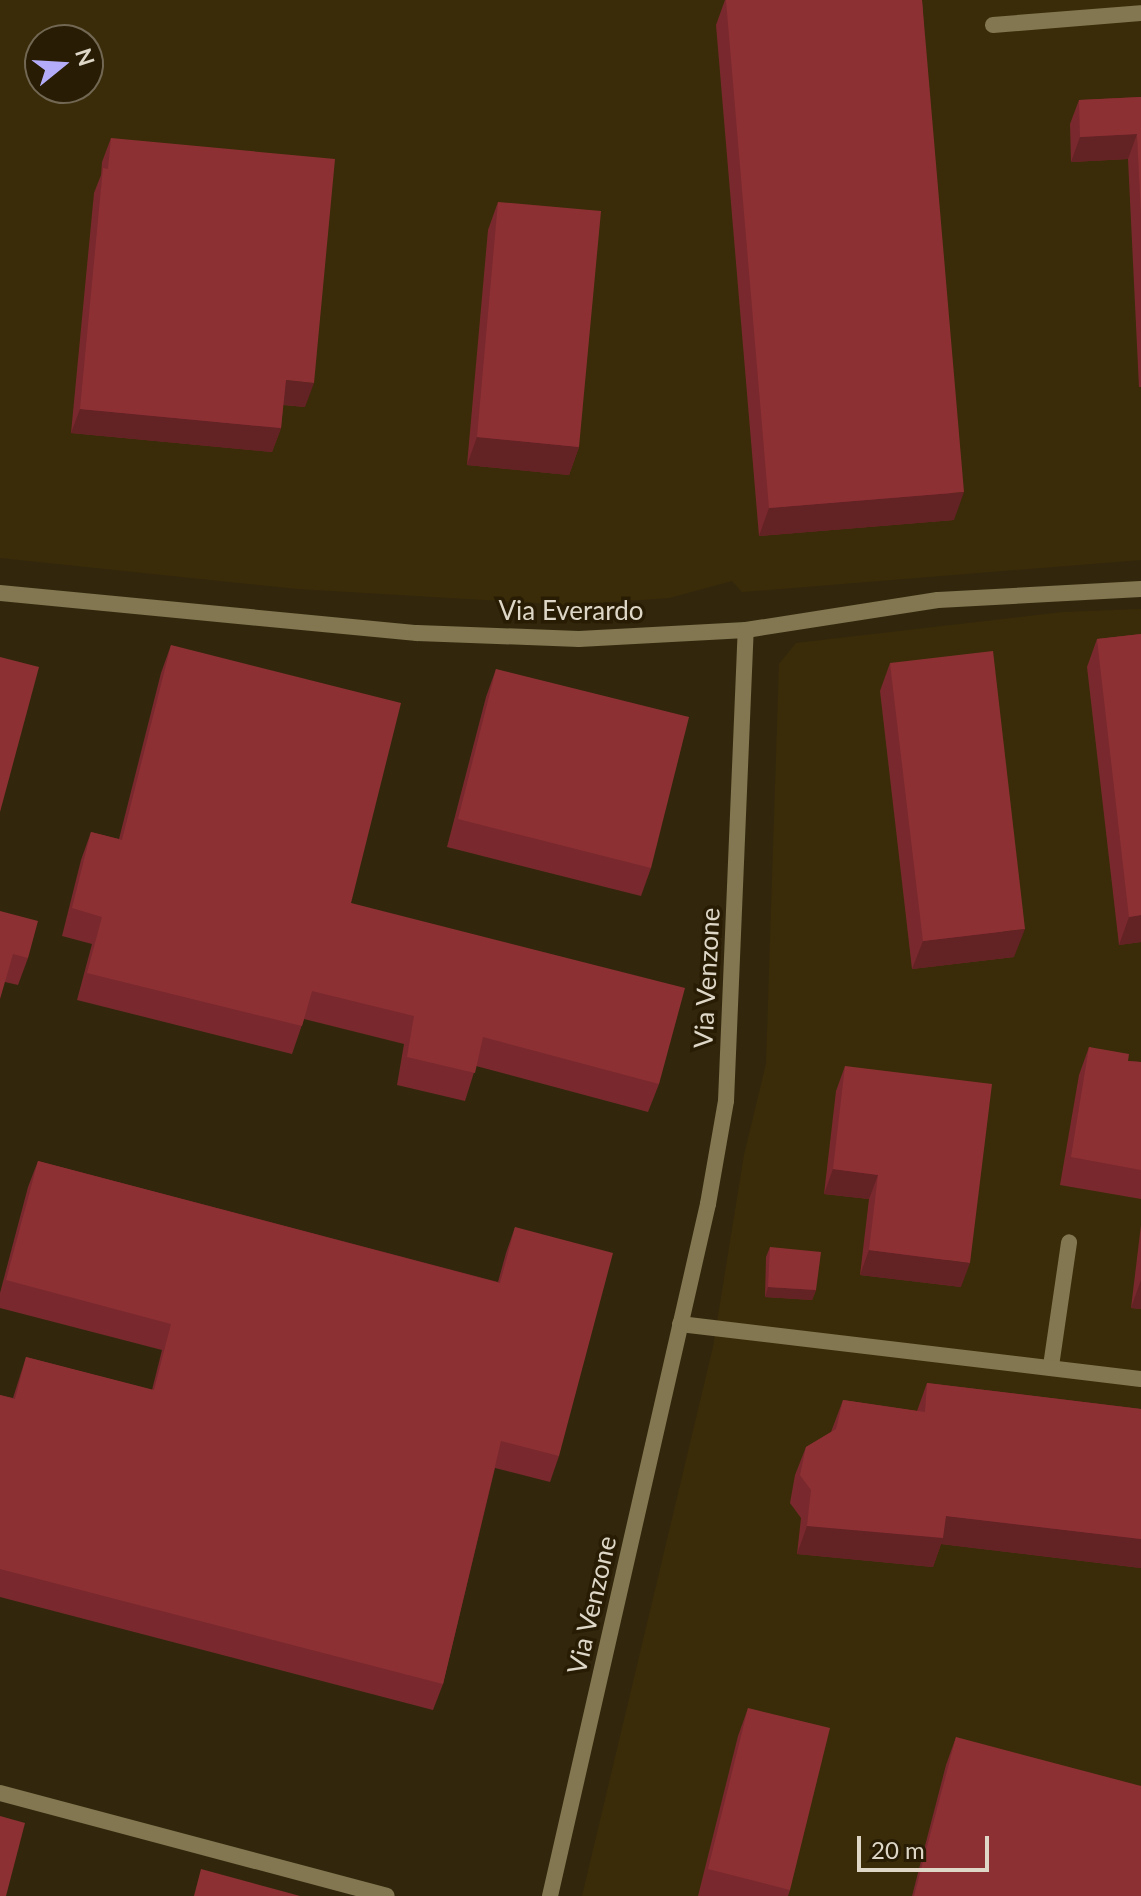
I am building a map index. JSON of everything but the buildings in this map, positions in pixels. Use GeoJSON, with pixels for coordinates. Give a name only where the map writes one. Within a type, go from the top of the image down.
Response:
{"type":"FeatureCollection","features":[{"type":"Feature","properties":{"kind":"street"},"geometry":{"type":"LineString","coordinates":[[993,25],[1141,13]]}},
{"type":"Feature","properties":{"kind":"street","name":"Via Everardo"},"geometry":{"type":"LineString","coordinates":[[0,593],[417,633],[579,639],[746,630],[938,600],[1141,589]]}},
{"type":"Feature","properties":{"kind":"street","name":"Via Venzone"},"geometry":{"type":"LineString","coordinates":[[550,1896],[680,1324],[726,1101],[746,630]]}},
{"type":"Feature","properties":{"kind":"street"},"geometry":{"type":"LineString","coordinates":[[1051,1366],[1069,1242]]}},
{"type":"Feature","properties":{"kind":"street"},"geometry":{"type":"LineString","coordinates":[[680,1324],[1141,1379]]}},
{"type":"Feature","properties":{"kind":"street"},"geometry":{"type":"LineString","coordinates":[[0,1793],[387,1896]]}},
{"type":"Feature","properties":{"kind":"shaded area"},"geometry":{"type":"Polygon","coordinates":[[[0,0],[1141,0],[1141,560],[742,592],[732,581],[669,598],[570,605],[298,589],[0,558],[0,0]]]}},
{"type":"Feature","properties":{"kind":"shaded area"},"geometry":{"type":"Polygon","coordinates":[[[1141,609],[1141,1896],[582,1896],[713,1347],[744,1155],[766,1064],[779,664],[796,643],[1063,612],[1141,609]]]}}]}
